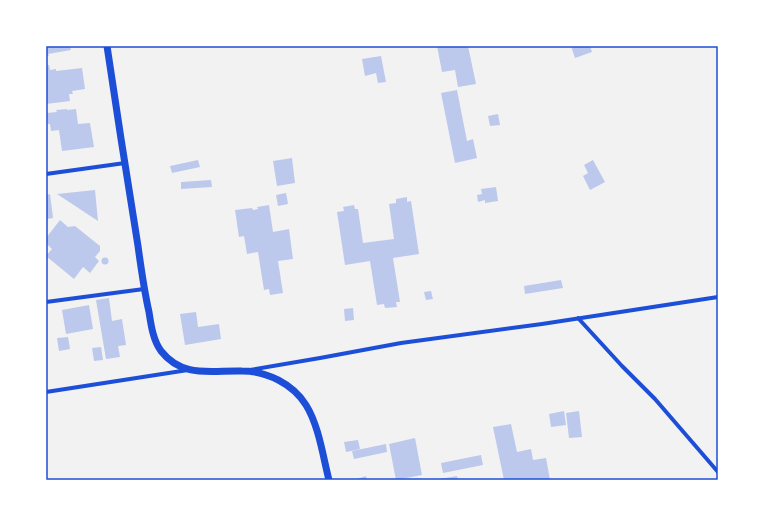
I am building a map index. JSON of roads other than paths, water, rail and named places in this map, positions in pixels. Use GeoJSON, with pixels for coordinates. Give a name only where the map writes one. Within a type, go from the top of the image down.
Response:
{"type":"FeatureCollection","features":[{"type":"Feature","properties":{"kind":"street"},"geometry":{"type":"LineString","coordinates":[[107,46],[144,289],[155,339],[160,350],[177,366],[188,370],[201,372],[258,372],[285,384],[296,393],[306,405],[312,418],[329,480]]}},
{"type":"Feature","properties":{"kind":"street"},"geometry":{"type":"LineString","coordinates":[[46,174],[125,163]]}},
{"type":"Feature","properties":{"kind":"street"},"geometry":{"type":"LineString","coordinates":[[46,302],[144,289]]}},
{"type":"Feature","properties":{"kind":"street"},"geometry":{"type":"LineString","coordinates":[[244,371],[402,343],[718,297]]}},
{"type":"Feature","properties":{"kind":"street"},"geometry":{"type":"LineString","coordinates":[[578,318],[655,399],[718,472]]}},
{"type":"Feature","properties":{"kind":"street"},"geometry":{"type":"LineString","coordinates":[[46,392],[188,370]]}}]}
